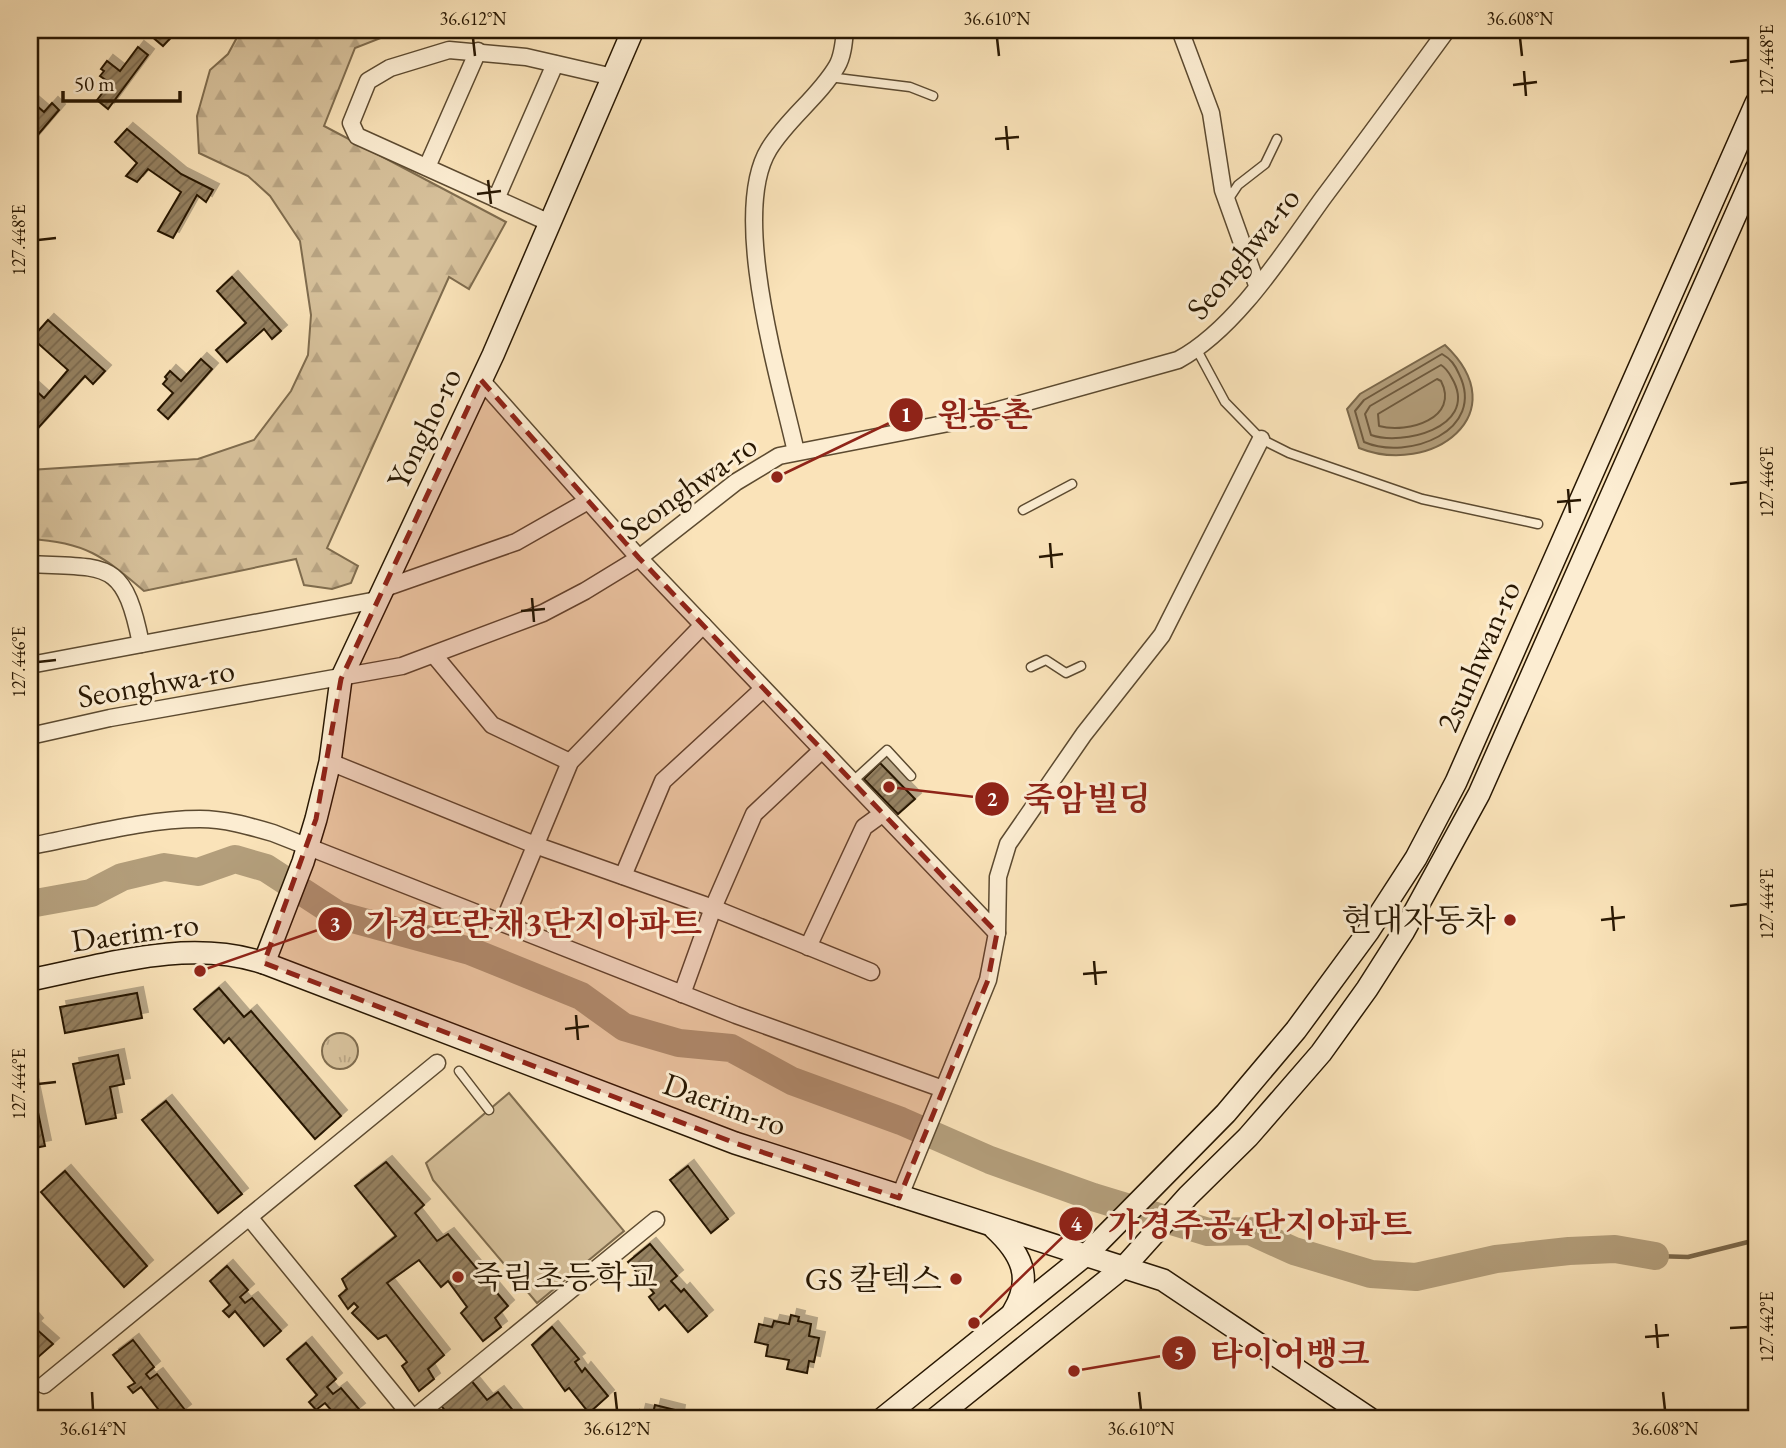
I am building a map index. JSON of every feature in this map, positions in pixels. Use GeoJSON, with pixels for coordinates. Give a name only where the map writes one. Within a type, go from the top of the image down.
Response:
{"type":"FeatureCollection","features":[{"type":"Feature","properties":{"kind":"street","name":"Yongho-ro"},"geometry":{"type":"LineString","coordinates":[[264,963],[305,854],[330,762],[341,679],[481,380],[633,30]]}},
{"type":"Feature","properties":{"kind":"street"},"geometry":{"type":"LineString","coordinates":[[796,452],[760,296],[756,264],[756,202],[761,168],[769,149],[839,64],[845,30]]}},
{"type":"Feature","properties":{"kind":"street"},"geometry":{"type":"LineString","coordinates":[[1180,30],[1211,113],[1227,203],[1257,285]]}},
{"type":"Feature","properties":{"kind":"street","name":"Seonghwa-ro"},"geometry":{"type":"LineString","coordinates":[[30,736],[110,718],[341,679],[434,655],[543,613],[639,558],[736,482],[779,456],[959,421],[1178,360],[1197,350],[1233,315],[1447,30]]}},
{"type":"Feature","properties":{"kind":"street"},"geometry":{"type":"LineString","coordinates":[[550,223],[357,136],[351,123],[368,81],[390,68],[449,50],[478,51],[613,77]]}},
{"type":"Feature","properties":{"kind":"street"},"geometry":{"type":"LineString","coordinates":[[428,167],[478,51]]}},
{"type":"Feature","properties":{"kind":"street"},"geometry":{"type":"LineString","coordinates":[[496,199],[555,64]]}},
{"type":"Feature","properties":{"kind":"street","name":"2sunhwan-ro"},"geometry":{"type":"LineString","coordinates":[[1087,1254],[1226,1113],[1296,1030],[1355,951],[1416,858],[1456,782],[1510,664],[1756,103]]}},
{"type":"Feature","properties":{"kind":"street","name":"2sunhwan-ro"},"geometry":{"type":"LineString","coordinates":[[1126,1265],[1188,1196],[1248,1137],[1321,1054],[1375,978],[1438,871],[1479,794],[1533,676],[1756,169]]}},
{"type":"Feature","properties":{"kind":"street"},"geometry":{"type":"LineString","coordinates":[[481,380],[639,558],[997,933]]}},
{"type":"Feature","properties":{"kind":"street"},"geometry":{"type":"LineString","coordinates":[[899,1198],[988,979],[997,933],[998,877],[1007,844],[1078,743],[1162,635],[1261,439]]}},
{"type":"Feature","properties":{"kind":"street"},"geometry":{"type":"LineString","coordinates":[[30,665],[379,595],[516,542],[588,501]]}},
{"type":"Feature","properties":{"kind":"street"},"geometry":{"type":"LineString","coordinates":[[30,564],[99,567],[117,577],[129,593],[141,644]]}},
{"type":"Feature","properties":{"kind":"street"},"geometry":{"type":"LineString","coordinates":[[504,921],[570,762],[702,625]]}},
{"type":"Feature","properties":{"kind":"street"},"geometry":{"type":"LineString","coordinates":[[434,655],[492,724],[570,762]]}},
{"type":"Feature","properties":{"kind":"street"},"geometry":{"type":"LineString","coordinates":[[624,876],[663,782],[764,689]]}},
{"type":"Feature","properties":{"kind":"street"},"geometry":{"type":"LineString","coordinates":[[682,994],[713,908],[754,814],[822,750]]}},
{"type":"Feature","properties":{"kind":"street"},"geometry":{"type":"LineString","coordinates":[[330,762],[535,845],[713,908],[871,972]]}},
{"type":"Feature","properties":{"kind":"street"},"geometry":{"type":"LineString","coordinates":[[808,947],[864,827],[882,814]]}},
{"type":"Feature","properties":{"kind":"street"},"geometry":{"type":"LineString","coordinates":[[30,846],[198,819],[234,822],[305,854],[943,1089]]}},
{"type":"Feature","properties":{"kind":"street","name":"Daerim-ro"},"geometry":{"type":"LineString","coordinates":[[30,981],[154,956],[205,951],[239,954],[735,1143],[899,1198],[1126,1265],[1171,1284],[1369,1418]]}},
{"type":"Feature","properties":{"kind":"street"},"geometry":{"type":"LineString","coordinates":[[44,1385],[437,1063]]}},
{"type":"Feature","properties":{"kind":"street"},"geometry":{"type":"LineString","coordinates":[[249,1217],[413,1418],[656,1220]]}},
{"type":"Feature","properties":{"kind":"street"},"geometry":{"type":"LineString","coordinates":[[990,1224],[1014,1248],[1024,1272],[1022,1296],[1011,1316]]}},
{"type":"Feature","properties":{"kind":"street"},"geometry":{"type":"LineString","coordinates":[[883,1418],[1087,1254]]}},
{"type":"Feature","properties":{"kind":"street"},"geometry":{"type":"LineString","coordinates":[[936,1418],[1126,1265]]}},
{"type":"Feature","properties":{"kind":"lane"},"geometry":{"type":"LineString","coordinates":[[829,77],[910,87],[933,96]]}},
{"type":"Feature","properties":{"kind":"lane"},"geometry":{"type":"LineString","coordinates":[[1227,203],[1238,184],[1265,164],[1277,139]]}},
{"type":"Feature","properties":{"kind":"lane"},"geometry":{"type":"LineString","coordinates":[[1197,350],[1225,402],[1261,439],[1289,453],[1422,499],[1538,524]]}},
{"type":"Feature","properties":{"kind":"lane"},"geometry":{"type":"LineString","coordinates":[[1023,510],[1072,484]]}},
{"type":"Feature","properties":{"kind":"lane"},"geometry":{"type":"LineString","coordinates":[[1031,667],[1046,660],[1066,673],[1081,666]]}},
{"type":"Feature","properties":{"kind":"lane"},"geometry":{"type":"LineString","coordinates":[[852,782],[887,750],[911,776]]}},
{"type":"Feature","properties":{"kind":"lane"},"geometry":{"type":"LineString","coordinates":[[459,1071],[489,1110]]}},
{"type":"Feature","properties":{"kind":"highlighted area"},"geometry":{"type":"Polygon","coordinates":[[[481,380],[639,558],[997,933],[988,980],[899,1198],[735,1143],[264,963],[316,819],[341,679],[481,380]]]}},
{"type":"Feature","properties":{"kind":"green space"},"geometry":{"type":"Polygon","coordinates":[[[241,30],[401,30],[355,48],[324,126],[506,222],[469,289],[449,277],[327,548],[358,566],[351,583],[332,589],[304,585],[296,559],[144,591],[92,553],[65,543],[30,539],[30,470],[198,459],[254,440],[291,391],[308,355],[311,315],[300,241],[270,196],[248,176],[199,153],[197,116],[210,70],[228,54],[241,30]]]}},
{"type":"Feature","properties":{"kind":"green space"},"geometry":{"type":"Polygon","coordinates":[[[545,30],[602,30],[599,36],[576,37],[545,30]]]}},
{"type":"Feature","properties":{"kind":"green space"},"geometry":{"type":"Polygon","coordinates":[[[340,1033],[352,1039],[358,1051],[352,1063],[340,1069],[328,1063],[322,1051],[328,1039],[340,1033]]]}},
{"type":"Feature","properties":{"kind":"green space"},"geometry":{"type":"Polygon","coordinates":[[[509,1093],[624,1231],[537,1303],[433,1180],[426,1163],[509,1093]]]}},
{"type":"Feature","properties":{"kind":"water"},"geometry":{"type":"Polygon","coordinates":[[[1445,345],[1465,370],[1472,394],[1469,416],[1456,433],[1437,446],[1413,454],[1386,455],[1359,448],[1347,409],[1360,394],[1445,345]]]}},
{"type":"Feature","properties":{"kind":"building"},"geometry":{"type":"Polygon","coordinates":[[[154,30],[178,30],[163,46],[150,35],[154,30]]]}},
{"type":"Feature","properties":{"kind":"building"},"geometry":{"type":"Polygon","coordinates":[[[138,47],[148,55],[108,109],[97,100],[110,83],[100,76],[104,71],[101,69],[107,61],[120,71],[138,47]]]}},
{"type":"Feature","properties":{"kind":"building"},"geometry":{"type":"Polygon","coordinates":[[[30,100],[44,112],[52,103],[59,110],[30,144],[30,100]]]}},
{"type":"Feature","properties":{"kind":"building"},"geometry":{"type":"Polygon","coordinates":[[[127,129],[181,174],[213,190],[206,202],[197,195],[173,238],[158,231],[181,192],[148,169],[137,182],[126,176],[137,163],[115,142],[127,129]]]}},
{"type":"Feature","properties":{"kind":"building"},"geometry":{"type":"Polygon","coordinates":[[[232,277],[281,331],[272,339],[264,329],[227,362],[216,350],[246,323],[217,291],[232,277]]]}},
{"type":"Feature","properties":{"kind":"building"},"geometry":{"type":"Polygon","coordinates":[[[48,320],[105,371],[93,384],[85,376],[30,437],[30,411],[33,407],[30,404],[30,392],[33,388],[44,398],[68,370],[32,338],[48,320]]]}},
{"type":"Feature","properties":{"kind":"building"},"geometry":{"type":"Polygon","coordinates":[[[201,359],[212,369],[168,419],[158,410],[173,393],[163,384],[167,379],[165,377],[170,371],[181,381],[201,359]]]}},
{"type":"Feature","properties":{"kind":"building"},"geometry":{"type":"Polygon","coordinates":[[[880,763],[915,799],[898,814],[864,779],[880,763]]]}},
{"type":"Feature","properties":{"kind":"building"},"geometry":{"type":"Polygon","coordinates":[[[219,988],[244,1017],[251,1011],[341,1116],[315,1139],[229,1038],[224,1043],[194,1009],[219,988]]]}},
{"type":"Feature","properties":{"kind":"building"},"geometry":{"type":"Polygon","coordinates":[[[137,993],[142,1018],[65,1033],[60,1007],[137,993]]]}},
{"type":"Feature","properties":{"kind":"building"},"geometry":{"type":"Polygon","coordinates":[[[118,1055],[124,1084],[110,1087],[116,1118],[86,1124],[73,1064],[118,1055]]]}},
{"type":"Feature","properties":{"kind":"building"},"geometry":{"type":"Polygon","coordinates":[[[30,1074],[45,1146],[30,1149],[30,1074]]]}},
{"type":"Feature","properties":{"kind":"building"},"geometry":{"type":"Polygon","coordinates":[[[166,1101],[242,1194],[218,1213],[142,1120],[166,1101]]]}},
{"type":"Feature","properties":{"kind":"building","name":"죽림초등학교"},"geometry":{"type":"Polygon","coordinates":[[[386,1162],[424,1205],[415,1213],[437,1241],[448,1234],[508,1306],[495,1318],[501,1327],[483,1341],[461,1313],[467,1307],[448,1281],[441,1287],[419,1260],[387,1283],[444,1355],[428,1369],[434,1379],[419,1391],[402,1366],[407,1362],[386,1335],[378,1339],[352,1313],[358,1307],[354,1303],[348,1309],[339,1296],[347,1289],[342,1279],[396,1236],[355,1186],[386,1162]]]}},
{"type":"Feature","properties":{"kind":"building"},"geometry":{"type":"Polygon","coordinates":[[[688,1166],[728,1219],[711,1233],[670,1180],[688,1166]]]}},
{"type":"Feature","properties":{"kind":"building"},"geometry":{"type":"Polygon","coordinates":[[[65,1171],[147,1266],[124,1287],[41,1192],[65,1171]]]}},
{"type":"Feature","properties":{"kind":"building"},"geometry":{"type":"Polygon","coordinates":[[[650,1244],[677,1276],[671,1281],[681,1292],[684,1289],[707,1316],[688,1332],[665,1305],[659,1310],[649,1297],[654,1293],[628,1262],[650,1244]]]}},
{"type":"Feature","properties":{"kind":"building"},"geometry":{"type":"Polygon","coordinates":[[[227,1266],[248,1290],[240,1297],[245,1303],[252,1298],[281,1331],[264,1346],[235,1311],[229,1317],[223,1311],[230,1305],[210,1281],[227,1266]]]}},
{"type":"Feature","properties":{"kind":"building"},"geometry":{"type":"Polygon","coordinates":[[[791,1315],[799,1317],[798,1321],[811,1324],[809,1336],[819,1338],[814,1362],[809,1361],[807,1373],[787,1369],[789,1360],[766,1356],[768,1345],[755,1342],[759,1324],[772,1327],[774,1321],[789,1324],[791,1315]]]}},
{"type":"Feature","properties":{"kind":"building"},"geometry":{"type":"Polygon","coordinates":[[[30,1316],[37,1324],[34,1327],[53,1344],[36,1359],[30,1353],[30,1316]]]}},
{"type":"Feature","properties":{"kind":"building"},"geometry":{"type":"Polygon","coordinates":[[[552,1327],[579,1359],[575,1362],[582,1372],[585,1368],[608,1396],[589,1413],[569,1388],[565,1391],[532,1345],[552,1327]]]}},
{"type":"Feature","properties":{"kind":"building"},"geometry":{"type":"Polygon","coordinates":[[[133,1340],[154,1367],[146,1374],[150,1379],[157,1374],[185,1410],[175,1418],[165,1418],[141,1387],[133,1393],[128,1387],[135,1383],[113,1355],[133,1340]]]}},
{"type":"Feature","properties":{"kind":"building"},"geometry":{"type":"Polygon","coordinates":[[[306,1343],[336,1379],[327,1387],[333,1394],[341,1388],[359,1409],[348,1418],[338,1418],[325,1403],[316,1410],[309,1402],[317,1395],[287,1359],[306,1343]]]}},
{"type":"Feature","properties":{"kind":"building"},"geometry":{"type":"Polygon","coordinates":[[[470,1379],[487,1400],[498,1392],[519,1418],[451,1418],[439,1403],[470,1379]]]}},
{"type":"Feature","properties":{"kind":"building"},"geometry":{"type":"Polygon","coordinates":[[[655,1405],[679,1411],[678,1417],[690,1418],[638,1418],[640,1410],[653,1413],[655,1405]]]}},
{"type":"Feature","properties":{"kind":"waterway"},"geometry":{"type":"LineString","coordinates":[[30,904],[91,893],[122,877],[164,867],[198,872],[235,859],[266,868],[338,915],[470,951],[581,996],[624,1027],[679,1043],[731,1048],[792,1081],[901,1121],[990,1160],[1093,1197],[1208,1232],[1250,1231],[1294,1251],[1371,1274],[1416,1277],[1496,1259],[1569,1251],[1615,1249],[1655,1256]]}},
{"type":"Feature","properties":{"kind":"waterway"},"geometry":{"type":"LineString","coordinates":[[1655,1256],[1688,1257],[1756,1240]]}},
{"type":"Feature","properties":{"kind":"place","name":"원농촌"},"geometry":{"type":"Point","coordinates":[777,477]}},
{"type":"Feature","properties":{"kind":"place","name":"죽암빌딩"},"geometry":{"type":"Point","coordinates":[889,787]}},
{"type":"Feature","properties":{"kind":"place","name":"현대자동차"},"geometry":{"type":"Point","coordinates":[1510,920]}},
{"type":"Feature","properties":{"kind":"place","name":"가경뜨란채3단지아파트"},"geometry":{"type":"Point","coordinates":[200,971]}},
{"type":"Feature","properties":{"kind":"place","name":"죽림초등학교"},"geometry":{"type":"Point","coordinates":[458,1277]}},
{"type":"Feature","properties":{"kind":"place","name":"GS 칼텍스"},"geometry":{"type":"Point","coordinates":[956,1279]}},
{"type":"Feature","properties":{"kind":"place","name":"가경주공4단지아파트"},"geometry":{"type":"Point","coordinates":[974,1323]}},
{"type":"Feature","properties":{"kind":"place","name":"타이어뱅크"},"geometry":{"type":"Point","coordinates":[1074,1371]}}]}
